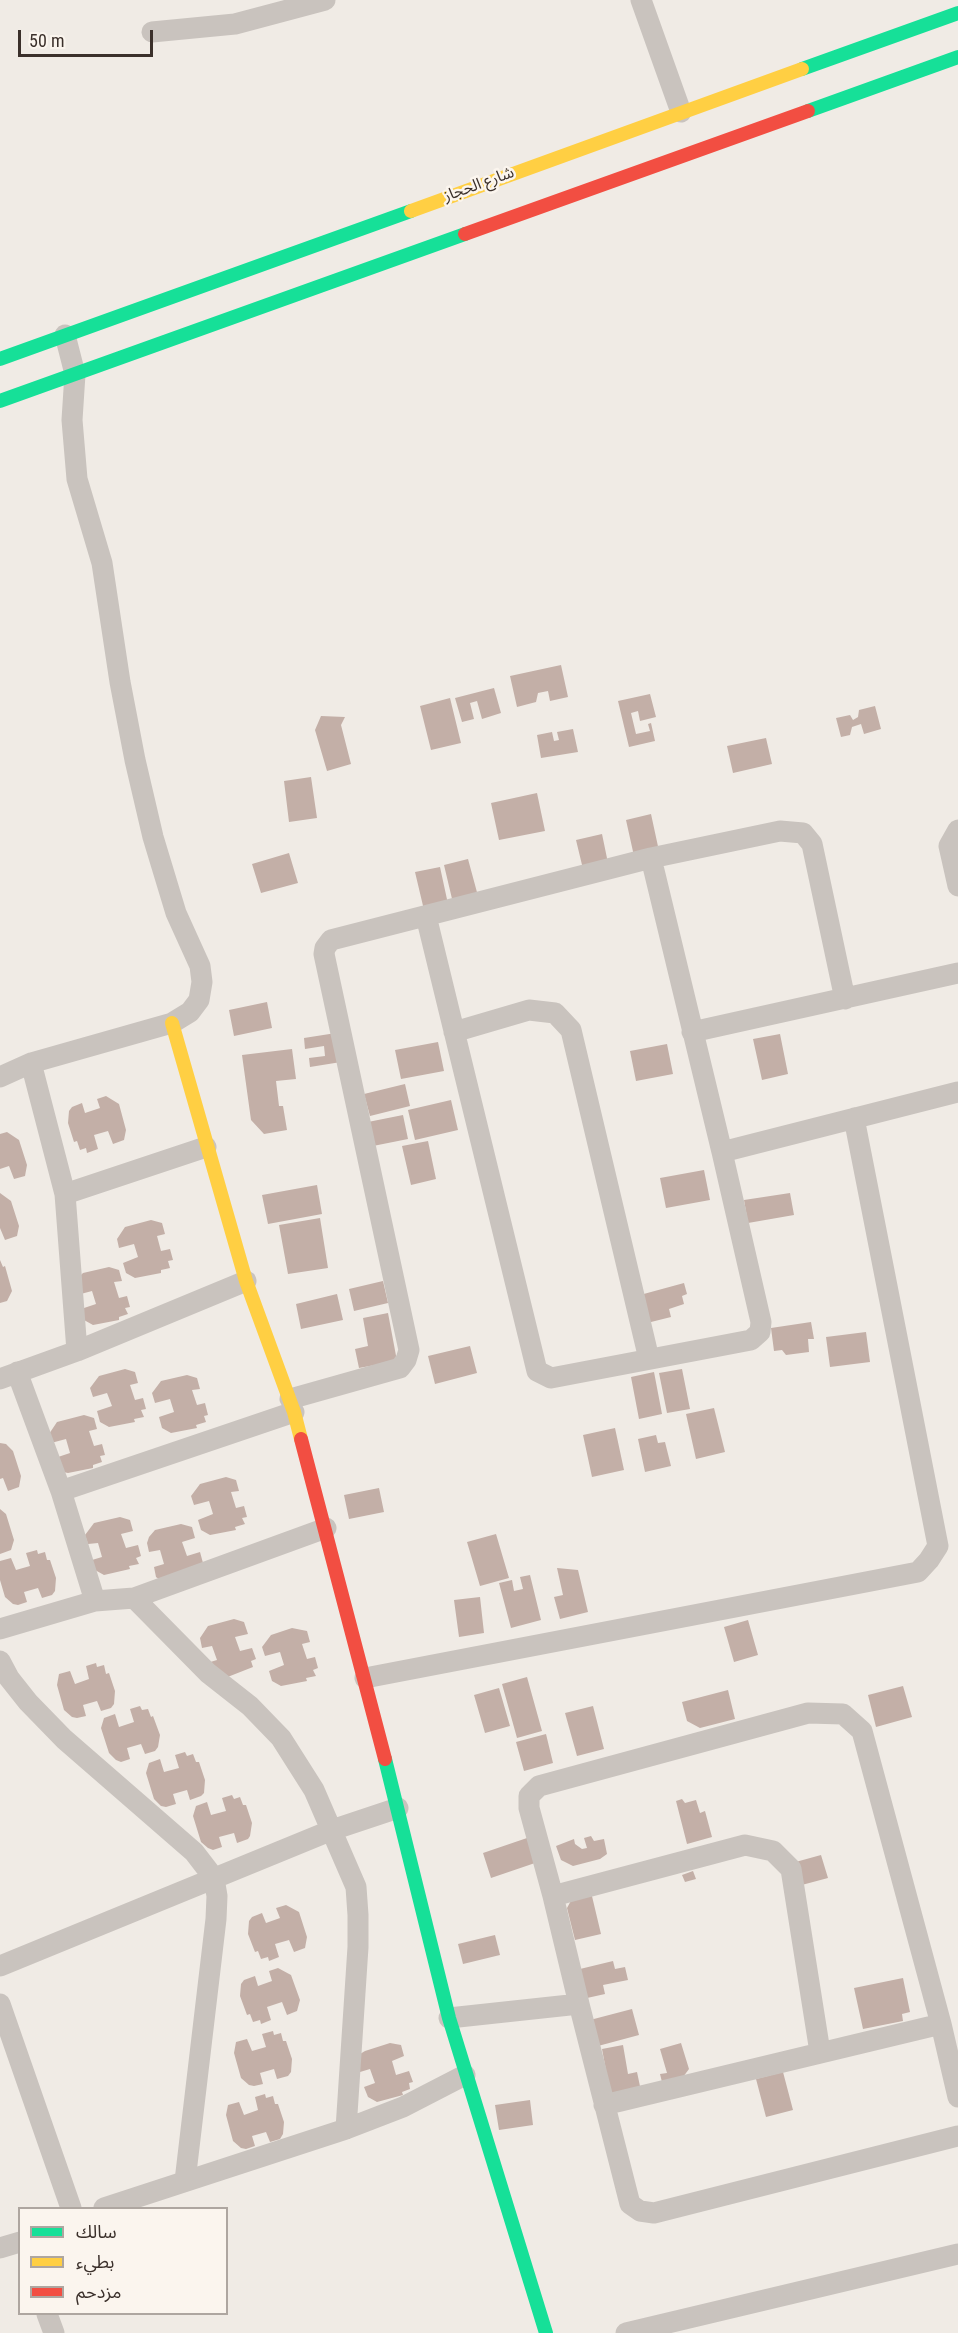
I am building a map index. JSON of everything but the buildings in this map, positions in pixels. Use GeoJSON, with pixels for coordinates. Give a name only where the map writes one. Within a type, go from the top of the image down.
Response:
{"type":"FeatureCollection","features":[{"type":"Feature","properties":{"kind":"main road","name":"شارع الحجاز"},"geometry":{"type":"LineString","coordinates":[[0,359],[958,13]]}},
{"type":"Feature","properties":{"kind":"main road"},"geometry":{"type":"LineString","coordinates":[[0,401],[958,57]]}},
{"type":"Feature","properties":{"kind":"main road"},"geometry":{"type":"LineString","coordinates":[[172,1023],[246,1281],[292,1406],[366,1678],[449,2018],[546,2333]]}},
{"type":"Feature","properties":{"kind":"street"},"geometry":{"type":"LineString","coordinates":[[152,32],[235,24],[325,0]]}},
{"type":"Feature","properties":{"kind":"street"},"geometry":{"type":"LineString","coordinates":[[640,0],[681,112]]}},
{"type":"Feature","properties":{"kind":"street"},"geometry":{"type":"LineString","coordinates":[[0,1077],[31,1064],[172,1023],[190,1012],[199,1000],[202,982],[200,966],[176,913],[153,837],[135,760],[120,682],[102,563],[77,479],[72,420],[75,374],[64,335]]}},
{"type":"Feature","properties":{"kind":"street"},"geometry":{"type":"LineString","coordinates":[[958,830],[949,846],[958,886]]}},
{"type":"Feature","properties":{"kind":"street"},"geometry":{"type":"LineString","coordinates":[[61,1491],[400,1368],[406,1360],[409,1350],[324,954],[331,940],[651,858],[780,831],[803,833],[812,844],[845,999]]}},
{"type":"Feature","properties":{"kind":"street"},"geometry":{"type":"LineString","coordinates":[[426,916],[537,1371],[552,1378],[752,1340],[760,1332],[761,1322],[651,858]]}},
{"type":"Feature","properties":{"kind":"street"},"geometry":{"type":"LineString","coordinates":[[692,1032],[958,974]]}},
{"type":"Feature","properties":{"kind":"street"},"geometry":{"type":"LineString","coordinates":[[453,1032],[529,1010],[555,1013],[571,1030],[649,1359]]}},
{"type":"Feature","properties":{"kind":"street"},"geometry":{"type":"LineString","coordinates":[[31,1064],[65,1194],[77,1351]]}},
{"type":"Feature","properties":{"kind":"street"},"geometry":{"type":"LineString","coordinates":[[722,1152],[958,1092]]}},
{"type":"Feature","properties":{"kind":"street"},"geometry":{"type":"LineString","coordinates":[[366,1678],[918,1572],[929,1560],[939,1546],[854,1118]]}},
{"type":"Feature","properties":{"kind":"street"},"geometry":{"type":"LineString","coordinates":[[65,1194],[206,1148]]}},
{"type":"Feature","properties":{"kind":"street"},"geometry":{"type":"LineString","coordinates":[[95,1601],[61,1491],[9,1375],[77,1351],[246,1281]]}},
{"type":"Feature","properties":{"kind":"street"},"geometry":{"type":"LineString","coordinates":[[0,1629],[95,1601],[134,1598],[326,1528]]}},
{"type":"Feature","properties":{"kind":"street"},"geometry":{"type":"LineString","coordinates":[[134,1598],[208,1673],[250,1706],[281,1738],[314,1790],[356,1887],[358,1915],[346,2129]]}},
{"type":"Feature","properties":{"kind":"street"},"geometry":{"type":"LineString","coordinates":[[0,1661],[9,1678],[27,1702],[64,1739],[194,1852],[214,1878],[217,1896],[216,1919],[185,2181]]}},
{"type":"Feature","properties":{"kind":"street"},"geometry":{"type":"LineString","coordinates":[[958,2097],[941,2024],[862,1731],[843,1714],[808,1713],[539,1786],[529,1797],[529,1808],[630,2204],[640,2211],[654,2213],[958,2136]]}},
{"type":"Feature","properties":{"kind":"street"},"geometry":{"type":"LineString","coordinates":[[0,1966],[332,1830],[398,1808]]}},
{"type":"Feature","properties":{"kind":"street"},"geometry":{"type":"LineString","coordinates":[[553,1896],[745,1845],[773,1851],[790,1869],[820,2052]]}},
{"type":"Feature","properties":{"kind":"street"},"geometry":{"type":"LineString","coordinates":[[0,2004],[71,2207]]}},
{"type":"Feature","properties":{"kind":"street"},"geometry":{"type":"LineString","coordinates":[[449,2018],[579,2004]]}},
{"type":"Feature","properties":{"kind":"street"},"geometry":{"type":"LineString","coordinates":[[604,2105],[941,2024]]}},
{"type":"Feature","properties":{"kind":"street"},"geometry":{"type":"LineString","coordinates":[[107,2207],[346,2129],[403,2107],[465,2075]]}},
{"type":"Feature","properties":{"kind":"street"},"geometry":{"type":"LineString","coordinates":[[0,2247],[18,2242]]}},
{"type":"Feature","properties":{"kind":"street"},"geometry":{"type":"LineString","coordinates":[[626,2333],[958,2254]]}},
{"type":"Feature","properties":{"kind":"street"},"geometry":{"type":"LineString","coordinates":[[48,2315],[54,2333]]}},
{"type":"Feature","properties":{"kind":"traffic: fast"},"geometry":{"type":"LineString","coordinates":[[802,69],[958,13]]}},
{"type":"Feature","properties":{"kind":"traffic: fast"},"geometry":{"type":"LineString","coordinates":[[808,111],[958,57]]}},
{"type":"Feature","properties":{"kind":"traffic: fast"},"geometry":{"type":"LineString","coordinates":[[0,359],[411,211]]}},
{"type":"Feature","properties":{"kind":"traffic: fast"},"geometry":{"type":"LineString","coordinates":[[0,401],[465,234]]}},
{"type":"Feature","properties":{"kind":"traffic: fast"},"geometry":{"type":"LineString","coordinates":[[385,1759],[449,2018],[546,2333]]}},
{"type":"Feature","properties":{"kind":"traffic: slow"},"geometry":{"type":"LineString","coordinates":[[411,211],[802,69]]}},
{"type":"Feature","properties":{"kind":"traffic: slow"},"geometry":{"type":"LineString","coordinates":[[172,1023],[246,1281],[294,1412],[301,1439]]}},
{"type":"Feature","properties":{"kind":"traffic: jam"},"geometry":{"type":"LineString","coordinates":[[465,234],[808,111]]}},
{"type":"Feature","properties":{"kind":"traffic: jam"},"geometry":{"type":"LineString","coordinates":[[301,1439],[385,1759]]}}]}
